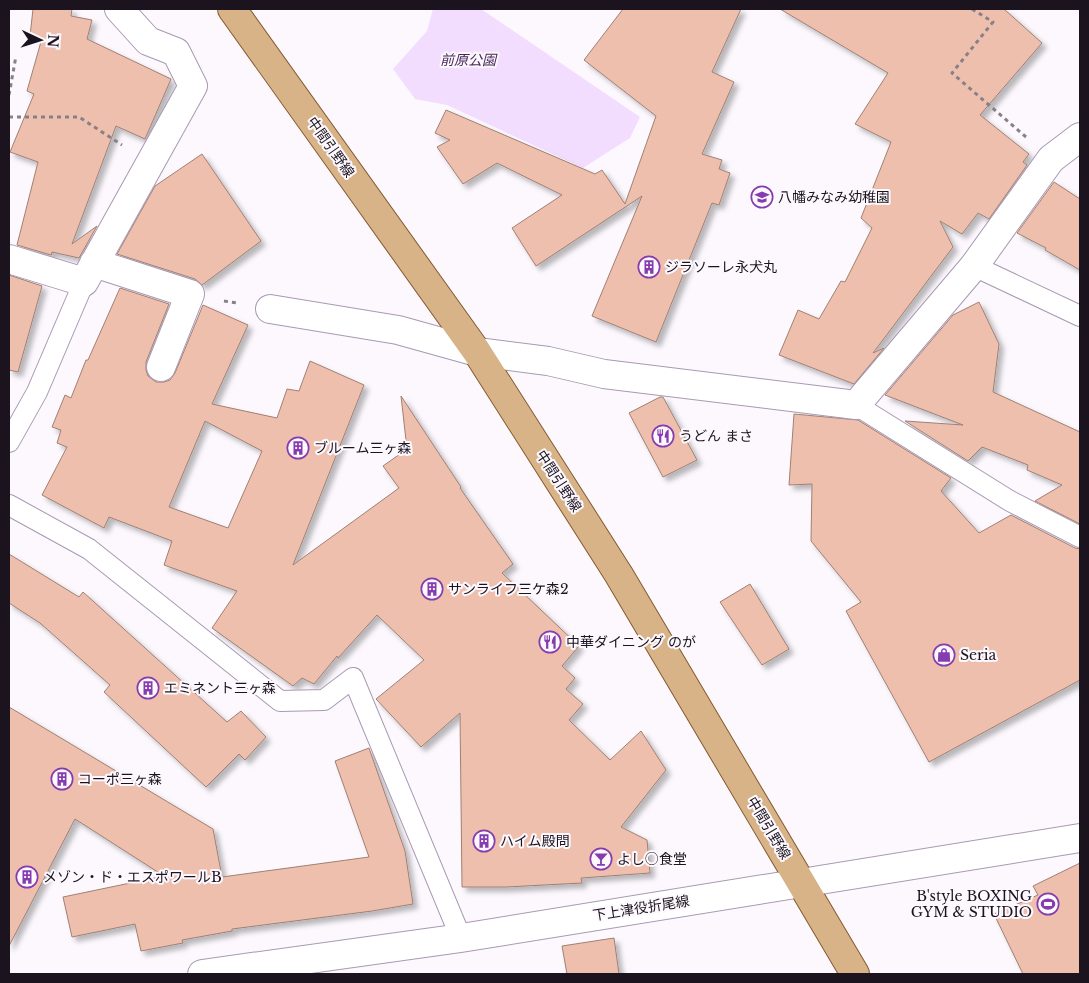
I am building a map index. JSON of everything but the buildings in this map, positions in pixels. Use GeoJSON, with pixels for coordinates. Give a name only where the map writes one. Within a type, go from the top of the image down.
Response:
{"type":"FeatureCollection","features":[{"type":"Feature","properties":{"kind":"main road","name":"中間引野線"},"geometry":{"type":"LineString","coordinates":[[232,9],[477,352],[619,576],[855,974]]}},
{"type":"Feature","properties":{"kind":"street"},"geometry":{"type":"LineString","coordinates":[[89,272],[193,86],[176,52],[148,41],[120,9]]}},
{"type":"Feature","properties":{"kind":"street"},"geometry":{"type":"LineString","coordinates":[[270,309],[398,330],[477,352],[548,361],[604,374],[856,405],[974,266],[1051,159],[1080,137]]}},
{"type":"Feature","properties":{"kind":"street"},"geometry":{"type":"LineString","coordinates":[[9,259],[89,272],[190,294],[162,367]]}},
{"type":"Feature","properties":{"kind":"street","name":"下上津役折尾線"},"geometry":{"type":"LineString","coordinates":[[202,974],[461,938],[1080,838]]}},
{"type":"Feature","properties":{"kind":"lane"},"geometry":{"type":"LineString","coordinates":[[974,266],[1080,316]]}},
{"type":"Feature","properties":{"kind":"lane"},"geometry":{"type":"LineString","coordinates":[[9,442],[37,392],[89,272]]}},
{"type":"Feature","properties":{"kind":"lane"},"geometry":{"type":"LineString","coordinates":[[856,405],[1010,501],[1080,536]]}},
{"type":"Feature","properties":{"kind":"lane"},"geometry":{"type":"LineString","coordinates":[[9,505],[89,549],[280,701],[324,700],[353,678],[461,938]]}},
{"type":"Feature","properties":{"kind":"path"},"geometry":{"type":"LineString","coordinates":[[972,9],[993,22],[952,73],[1051,159]]}},
{"type":"Feature","properties":{"kind":"path"},"geometry":{"type":"LineString","coordinates":[[9,95],[16,56]]}},
{"type":"Feature","properties":{"kind":"path"},"geometry":{"type":"LineString","coordinates":[[9,117],[79,118],[150,164]]}},
{"type":"Feature","properties":{"kind":"path"},"geometry":{"type":"LineString","coordinates":[[190,294],[270,309]]}},
{"type":"Feature","properties":{"kind":"green space","name":"前原公園"},"geometry":{"type":"Polygon","coordinates":[[[433,9],[481,9],[640,117],[630,138],[583,168],[447,105],[415,99],[393,69],[427,31],[433,9]]]}},
{"type":"Feature","properties":{"kind":"place","name":"八幡みなみ幼稚園"},"geometry":{"type":"Point","coordinates":[762,197]}},
{"type":"Feature","properties":{"kind":"place","name":"ジラソーレ永犬丸"},"geometry":{"type":"Point","coordinates":[649,267]}},
{"type":"Feature","properties":{"kind":"place","name":"うどん まさ"},"geometry":{"type":"Point","coordinates":[663,436]}},
{"type":"Feature","properties":{"kind":"place","name":"ブルーム三ヶ森"},"geometry":{"type":"Point","coordinates":[298,448]}},
{"type":"Feature","properties":{"kind":"place","name":"サンライフ三ケ森2"},"geometry":{"type":"Point","coordinates":[432,589]}},
{"type":"Feature","properties":{"kind":"place","name":"中華ダイニング のが"},"geometry":{"type":"Point","coordinates":[550,642]}},
{"type":"Feature","properties":{"kind":"place","name":"Seria"},"geometry":{"type":"Point","coordinates":[944,655]}},
{"type":"Feature","properties":{"kind":"place","name":"エミネント三ヶ森"},"geometry":{"type":"Point","coordinates":[148,688]}},
{"type":"Feature","properties":{"kind":"place","name":"コーポ三ヶ森"},"geometry":{"type":"Point","coordinates":[62,779]}},
{"type":"Feature","properties":{"kind":"place","name":"ハイム殿問"},"geometry":{"type":"Point","coordinates":[484,841]}},
{"type":"Feature","properties":{"kind":"place","name":"よし○食堂"},"geometry":{"type":"Point","coordinates":[601,859]}},
{"type":"Feature","properties":{"kind":"place","name":"メゾン・ド・エスポワールB"},"geometry":{"type":"Point","coordinates":[27,877]}},
{"type":"Feature","properties":{"kind":"place","name":"B'style BOXING GYM & STUDIO"},"geometry":{"type":"Point","coordinates":[1048,904]}}]}
